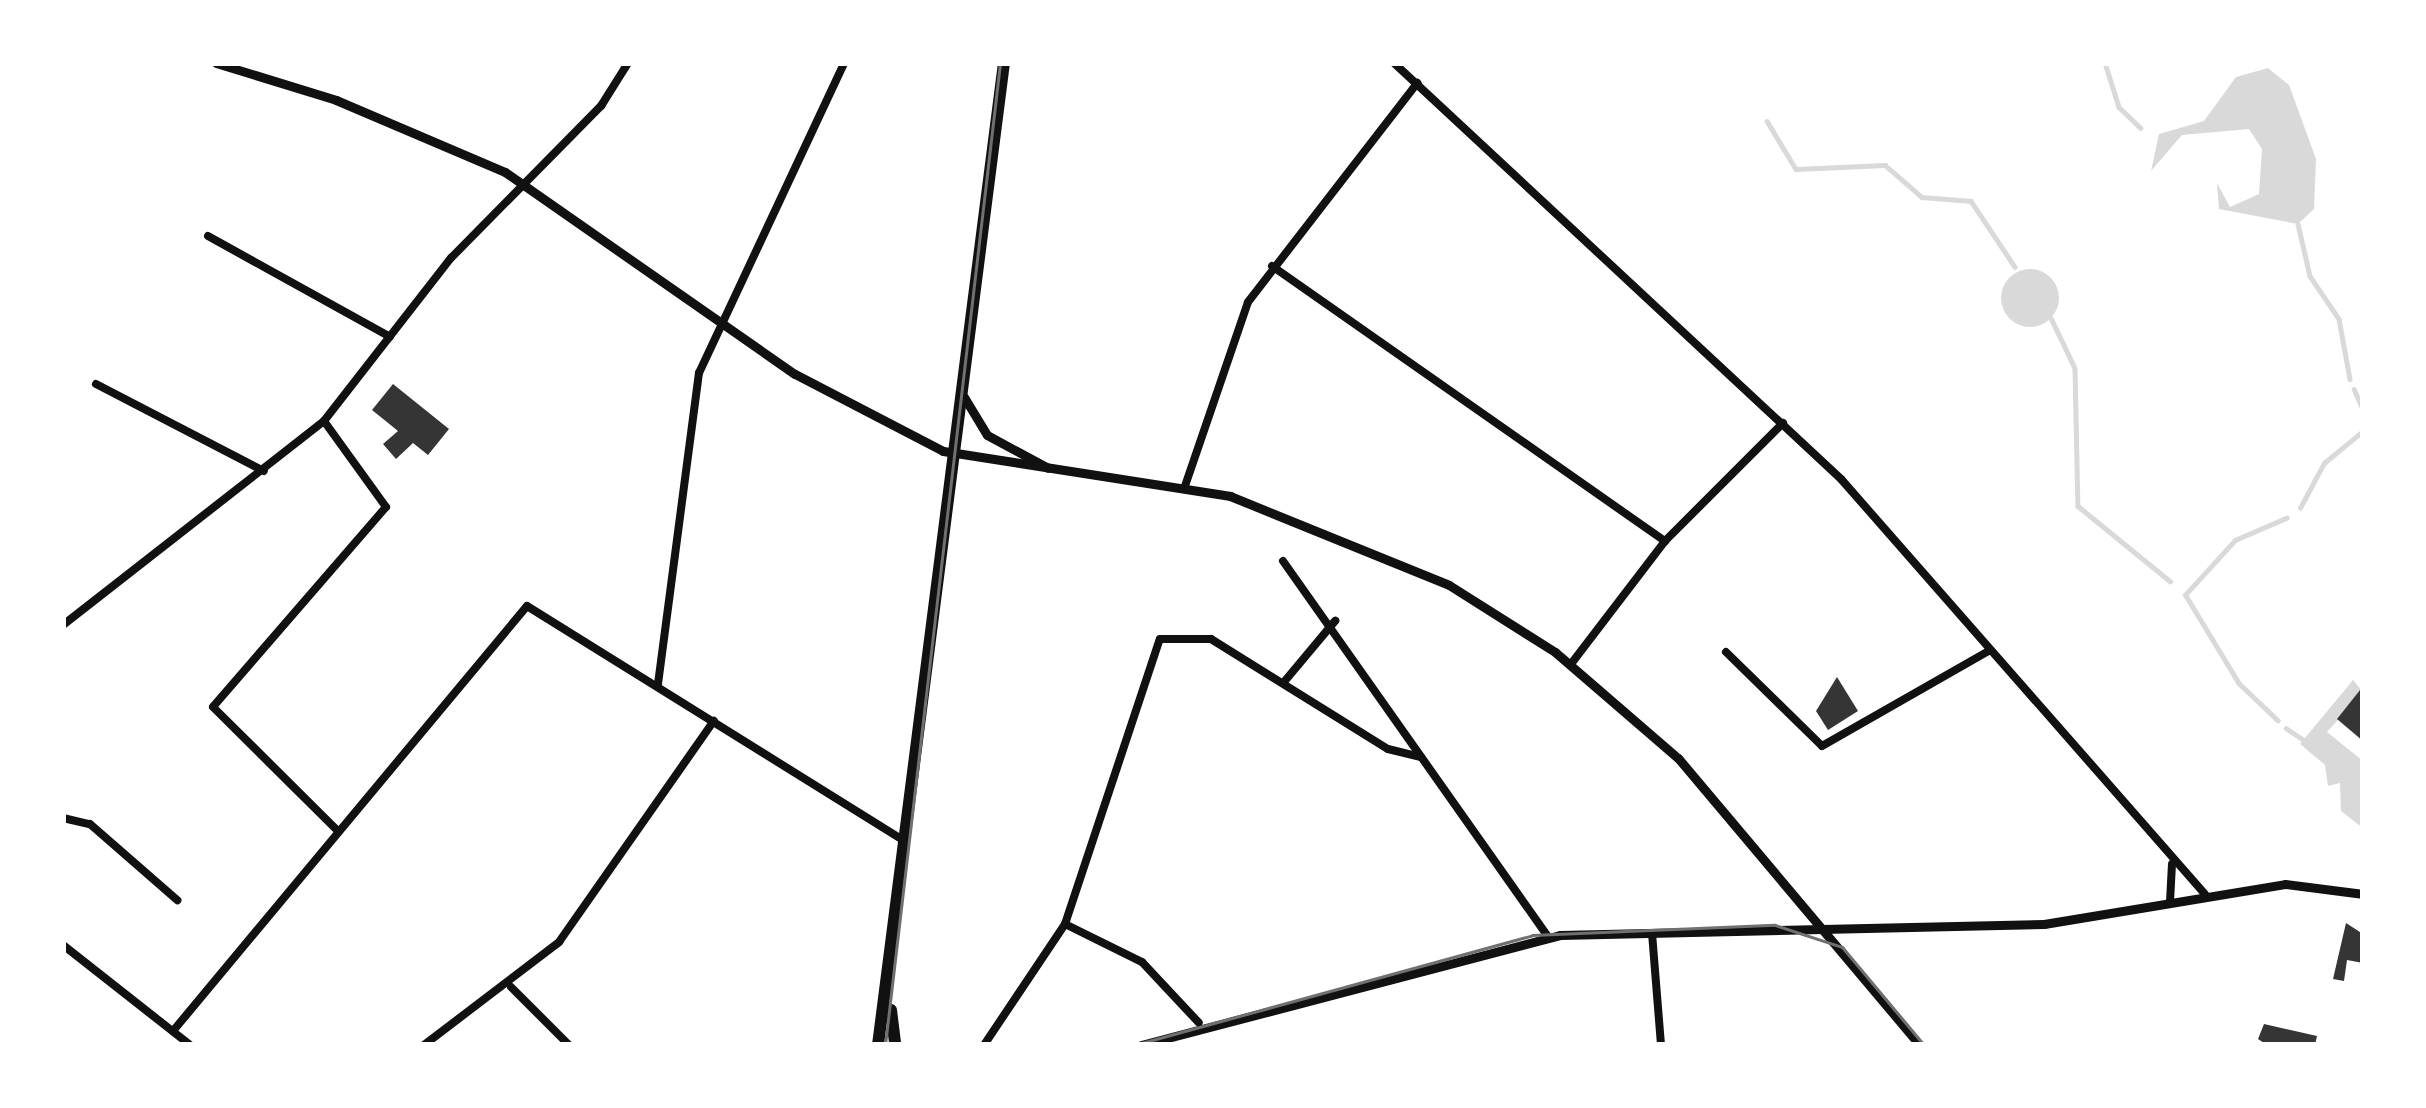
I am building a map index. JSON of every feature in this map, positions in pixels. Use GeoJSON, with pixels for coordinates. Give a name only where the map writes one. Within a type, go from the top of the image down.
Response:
{"type":"FeatureCollection","features":[{"type":"Feature","properties":{"kind":"main road"},"geometry":{"type":"LineString","coordinates":[[878,1045],[891,1003],[1004,63]]}},
{"type":"Feature","properties":{"kind":"main road"},"geometry":{"type":"LineString","coordinates":[[891,1003],[895,1045]]}},
{"type":"Feature","properties":{"kind":"street"},"geometry":{"type":"LineString","coordinates":[[216,63],[370,112],[518,181],[823,392],[958,456],[1185,486],[1381,550],[1571,664],[1678,758],[1820,934],[1920,1045]]}},
{"type":"Feature","properties":{"kind":"street"},"geometry":{"type":"LineString","coordinates":[[63,625],[324,421],[518,181],[601,106],[628,63]]}},
{"type":"Feature","properties":{"kind":"street"},"geometry":{"type":"LineString","coordinates":[[658,684],[685,426],[717,318],[844,63]]}},
{"type":"Feature","properties":{"kind":"street"},"geometry":{"type":"LineString","coordinates":[[1394,63],[1783,423],[2205,894]]}},
{"type":"Feature","properties":{"kind":"street"},"geometry":{"type":"LineString","coordinates":[[1185,486],[1219,364],[1271,266],[1417,83]]}},
{"type":"Feature","properties":{"kind":"street"},"geometry":{"type":"LineString","coordinates":[[208,236],[391,337]]}},
{"type":"Feature","properties":{"kind":"street"},"geometry":{"type":"LineString","coordinates":[[1271,266],[1665,541]]}},
{"type":"Feature","properties":{"kind":"street"},"geometry":{"type":"LineString","coordinates":[[96,384],[264,471]]}},
{"type":"Feature","properties":{"kind":"street"},"geometry":{"type":"LineString","coordinates":[[963,396],[992,439],[1065,472]]}},
{"type":"Feature","properties":{"kind":"street"},"geometry":{"type":"LineString","coordinates":[[324,421],[386,507],[213,707],[338,831]]}},
{"type":"Feature","properties":{"kind":"street"},"geometry":{"type":"LineString","coordinates":[[1571,664],[1665,541],[1783,423]]}},
{"type":"Feature","properties":{"kind":"street"},"geometry":{"type":"LineString","coordinates":[[1283,561],[1334,621],[1420,757],[1548,937]]}},
{"type":"Feature","properties":{"kind":"street"},"geometry":{"type":"LineString","coordinates":[[173,1031],[521,607],[658,684],[910,843]]}},
{"type":"Feature","properties":{"kind":"street"},"geometry":{"type":"LineString","coordinates":[[1284,682],[1334,621]]}},
{"type":"Feature","properties":{"kind":"street"},"geometry":{"type":"LineString","coordinates":[[984,1045],[1065,924],[1156,641],[1201,635],[1420,757]]}},
{"type":"Feature","properties":{"kind":"street"},"geometry":{"type":"LineString","coordinates":[[1726,652],[1822,746],[1988,652]]}},
{"type":"Feature","properties":{"kind":"street"},"geometry":{"type":"LineString","coordinates":[[424,1045],[511,987],[594,901],[714,721]]}},
{"type":"Feature","properties":{"kind":"street"},"geometry":{"type":"LineString","coordinates":[[63,818],[90,824],[178,900]]}},
{"type":"Feature","properties":{"kind":"street"},"geometry":{"type":"LineString","coordinates":[[2169,857],[2170,902]]}},
{"type":"Feature","properties":{"kind":"street"},"geometry":{"type":"LineString","coordinates":[[1141,1045],[1199,1023],[1548,937],[1652,931],[1820,934],[2059,922],[2292,883],[2363,894]]}},
{"type":"Feature","properties":{"kind":"street"},"geometry":{"type":"LineString","coordinates":[[1065,924],[1142,962],[1199,1023]]}},
{"type":"Feature","properties":{"kind":"street"},"geometry":{"type":"LineString","coordinates":[[1652,931],[1660,1045]]}},
{"type":"Feature","properties":{"kind":"street"},"geometry":{"type":"LineString","coordinates":[[63,945],[190,1045]]}},
{"type":"Feature","properties":{"kind":"street"},"geometry":{"type":"LineString","coordinates":[[511,987],[569,1045]]}},
{"type":"Feature","properties":{"kind":"shaded area"},"geometry":{"type":"Polygon","coordinates":[[[2268,68],[2289,85],[2316,159],[2314,209],[2298,224],[2219,209],[2217,183],[2230,207],[2259,194],[2262,149],[2249,129],[2182,135],[2151,171],[2159,134],[2204,121],[2236,77],[2268,68]]]}},
{"type":"Feature","properties":{"kind":"shaded area"},"geometry":{"type":"Polygon","coordinates":[[[2030,269],[2051,277],[2059,298],[2051,319],[2030,327],[2009,319],[2001,298],[2009,277],[2030,269]]]}},
{"type":"Feature","properties":{"kind":"shaded area"},"geometry":{"type":"Polygon","coordinates":[[[2353,680],[2363,692],[2327,732],[2363,761],[2363,828],[2341,811],[2340,783],[2328,786],[2325,765],[2300,744],[2353,680]]]}},
{"type":"Feature","properties":{"kind":"building"},"geometry":{"type":"Polygon","coordinates":[[[393,384],[449,429],[428,455],[413,443],[396,459],[383,444],[398,431],[372,410],[393,384]]]}},
{"type":"Feature","properties":{"kind":"building"},"geometry":{"type":"Polygon","coordinates":[[[1837,677],[1858,711],[1828,730],[1816,711],[1837,677]]]}},
{"type":"Feature","properties":{"kind":"building"},"geometry":{"type":"Polygon","coordinates":[[[2363,692],[2363,741],[2337,719],[2363,692]]]}},
{"type":"Feature","properties":{"kind":"building"},"geometry":{"type":"Polygon","coordinates":[[[2346,923],[2363,934],[2363,963],[2347,960],[2344,981],[2333,979],[2346,923]]]}},
{"type":"Feature","properties":{"kind":"building"},"geometry":{"type":"Polygon","coordinates":[[[2264,1024],[2317,1036],[2315,1045],[2267,1045],[2258,1039],[2264,1024]]]}},
{"type":"Feature","properties":{"kind":"waterway"},"geometry":{"type":"LineString","coordinates":[[2105,63],[2119,107],[2141,128]]}},
{"type":"Feature","properties":{"kind":"waterway"},"geometry":{"type":"LineString","coordinates":[[1767,121],[1796,169],[1885,165],[1922,197],[1971,201],[2015,267]]}},
{"type":"Feature","properties":{"kind":"waterway"},"geometry":{"type":"LineString","coordinates":[[2298,224],[2310,276],[2339,319],[2350,379]]}},
{"type":"Feature","properties":{"kind":"waterway"},"geometry":{"type":"LineString","coordinates":[[2051,318],[2075,368],[2078,506],[2170,581]]}},
{"type":"Feature","properties":{"kind":"waterway"},"geometry":{"type":"LineString","coordinates":[[2354,389],[2363,409]]}},
{"type":"Feature","properties":{"kind":"waterway"},"geometry":{"type":"LineString","coordinates":[[2300,508],[2324,463],[2363,431]]}},
{"type":"Feature","properties":{"kind":"waterway"},"geometry":{"type":"LineString","coordinates":[[2278,721],[2239,684],[2185,595],[2235,540],[2286,518]]}},
{"type":"Feature","properties":{"kind":"waterway"},"geometry":{"type":"LineString","coordinates":[[2286,728],[2304,740]]}},
{"type":"Feature","properties":{"kind":"tram line"},"geometry":{"type":"LineString","coordinates":[[885,1045],[1000,63]]}},
{"type":"Feature","properties":{"kind":"tram line"},"geometry":{"type":"LineString","coordinates":[[1134,1045],[1532,935],[1775,925],[1842,947],[1924,1045]]}}]}
